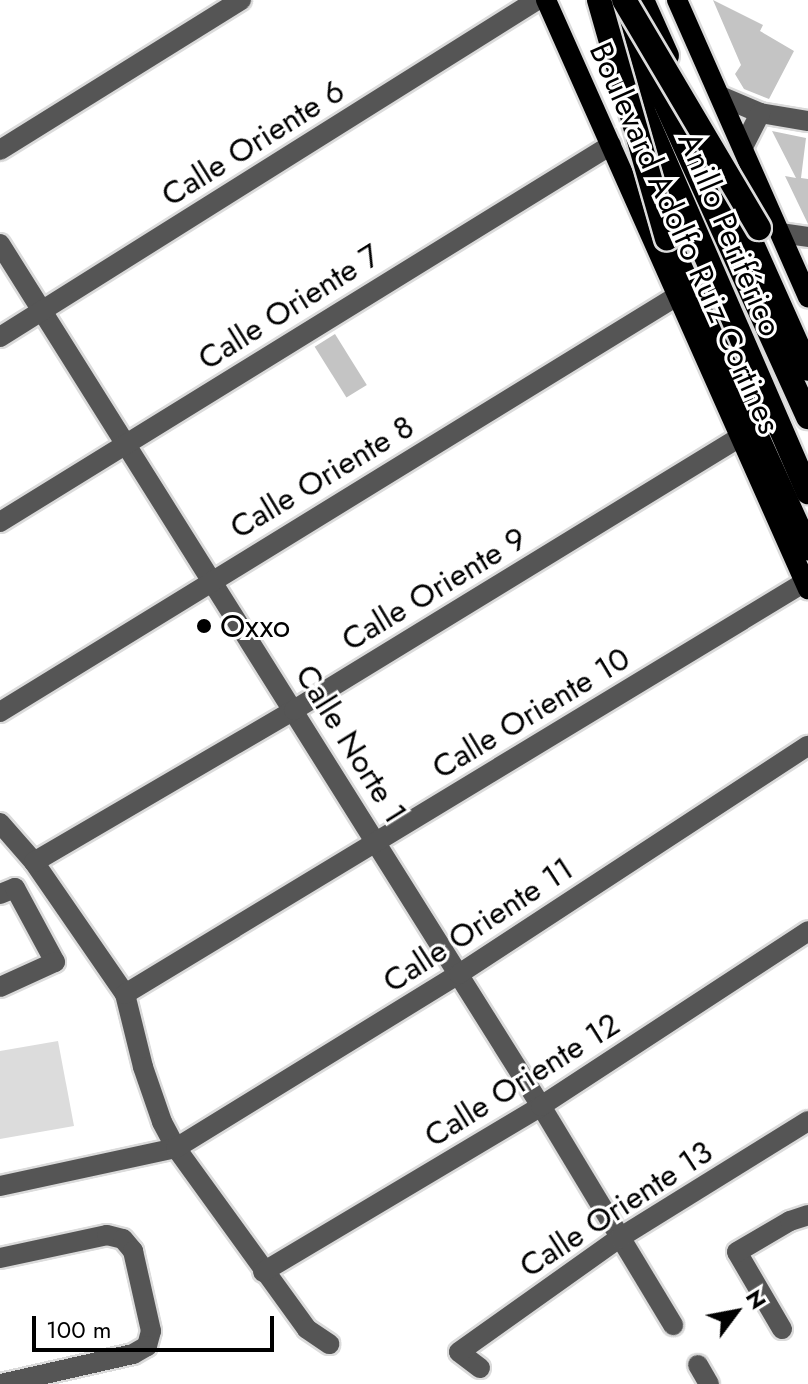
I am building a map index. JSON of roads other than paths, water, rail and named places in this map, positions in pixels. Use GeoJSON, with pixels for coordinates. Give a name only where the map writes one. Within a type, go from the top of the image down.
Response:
{"type":"FeatureCollection","features":[{"type":"Feature","properties":{"kind":"highway","name":"Anillo Periférico"},"geometry":{"type":"LineString","coordinates":[[605,0],[747,357],[808,492]]}},
{"type":"Feature","properties":{"kind":"highway"},"geometry":{"type":"LineString","coordinates":[[605,0],[759,228],[808,334]]}},
{"type":"Feature","properties":{"kind":"highway"},"geometry":{"type":"LineString","coordinates":[[605,0],[808,417]]}},
{"type":"Feature","properties":{"kind":"highway"},"geometry":{"type":"LineString","coordinates":[[605,0],[808,457]]}},
{"type":"Feature","properties":{"kind":"highway"},"geometry":{"type":"LineString","coordinates":[[605,0],[667,238],[808,549]]}},
{"type":"Feature","properties":{"kind":"highway","name":"Anillo Periférico"},"geometry":{"type":"LineString","coordinates":[[642,0],[808,369]]}},
{"type":"Feature","properties":{"kind":"highway"},"geometry":{"type":"LineString","coordinates":[[776,297],[808,346]]}},
{"type":"Feature","properties":{"kind":"main road","name":"Boulevard Adolfo Ruiz Cortines"},"geometry":{"type":"LineString","coordinates":[[546,0],[806,585]]}},
{"type":"Feature","properties":{"kind":"main road"},"geometry":{"type":"LineString","coordinates":[[677,0],[808,297]]}},
{"type":"Feature","properties":{"kind":"street"},"geometry":{"type":"LineString","coordinates":[[0,150],[241,0]]}},
{"type":"Feature","properties":{"kind":"street","name":"Calle Oriente 6"},"geometry":{"type":"LineString","coordinates":[[0,337],[537,0]]}},
{"type":"Feature","properties":{"kind":"street"},"geometry":{"type":"LineString","coordinates":[[720,96],[760,113],[808,121]]}},
{"type":"Feature","properties":{"kind":"street"},"geometry":{"type":"LineString","coordinates":[[743,147],[760,113]]}},
{"type":"Feature","properties":{"kind":"street","name":"Calle Oriente 7"},"geometry":{"type":"LineString","coordinates":[[0,522],[611,145]]}},
{"type":"Feature","properties":{"kind":"street"},"geometry":{"type":"LineString","coordinates":[[780,233],[808,237]]}},
{"type":"Feature","properties":{"kind":"street","name":"Calle Norte 1"},"geometry":{"type":"LineString","coordinates":[[0,244],[459,974],[673,1325]]}},
{"type":"Feature","properties":{"kind":"street","name":"Calle Oriente 8"},"geometry":{"type":"LineString","coordinates":[[0,712],[677,296]]}},
{"type":"Feature","properties":{"kind":"street","name":"Calle Oriente 9"},"geometry":{"type":"LineString","coordinates":[[34,862],[294,710],[740,437]]}},
{"type":"Feature","properties":{"kind":"street","name":"Calle Oriente 10"},"geometry":{"type":"LineString","coordinates":[[125,994],[806,585]]}},
{"type":"Feature","properties":{"kind":"street","name":"Calle Oriente 11"},"geometry":{"type":"LineString","coordinates":[[0,1186],[176,1148],[459,974],[808,746]]}},
{"type":"Feature","properties":{"kind":"street"},"geometry":{"type":"LineString","coordinates":[[0,823],[34,862],[125,994],[143,1067],[162,1122],[176,1148],[307,1329],[329,1344]]}},
{"type":"Feature","properties":{"kind":"street"},"geometry":{"type":"LineString","coordinates":[[0,987],[55,962],[8,891]]}},
{"type":"Feature","properties":{"kind":"street","name":"Calle Oriente 12"},"geometry":{"type":"LineString","coordinates":[[263,1272],[541,1106],[808,931]]}},
{"type":"Feature","properties":{"kind":"street","name":"Calle Oriente 13"},"geometry":{"type":"LineString","coordinates":[[480,1368],[459,1352],[621,1237],[808,1121]]}},
{"type":"Feature","properties":{"kind":"street"},"geometry":{"type":"LineString","coordinates":[[782,1329],[737,1252],[808,1215]]}},
{"type":"Feature","properties":{"kind":"street"},"geometry":{"type":"LineString","coordinates":[[0,1258],[107,1235],[123,1239],[133,1251],[151,1331],[147,1346],[133,1354],[1,1384]]}},
{"type":"Feature","properties":{"kind":"street"},"geometry":{"type":"LineString","coordinates":[[698,1365],[709,1384]]}},
{"type":"Feature","properties":{"kind":"place","name":"Oxxo"},"geometry":{"type":"Point","coordinates":[204,626]}}]}
